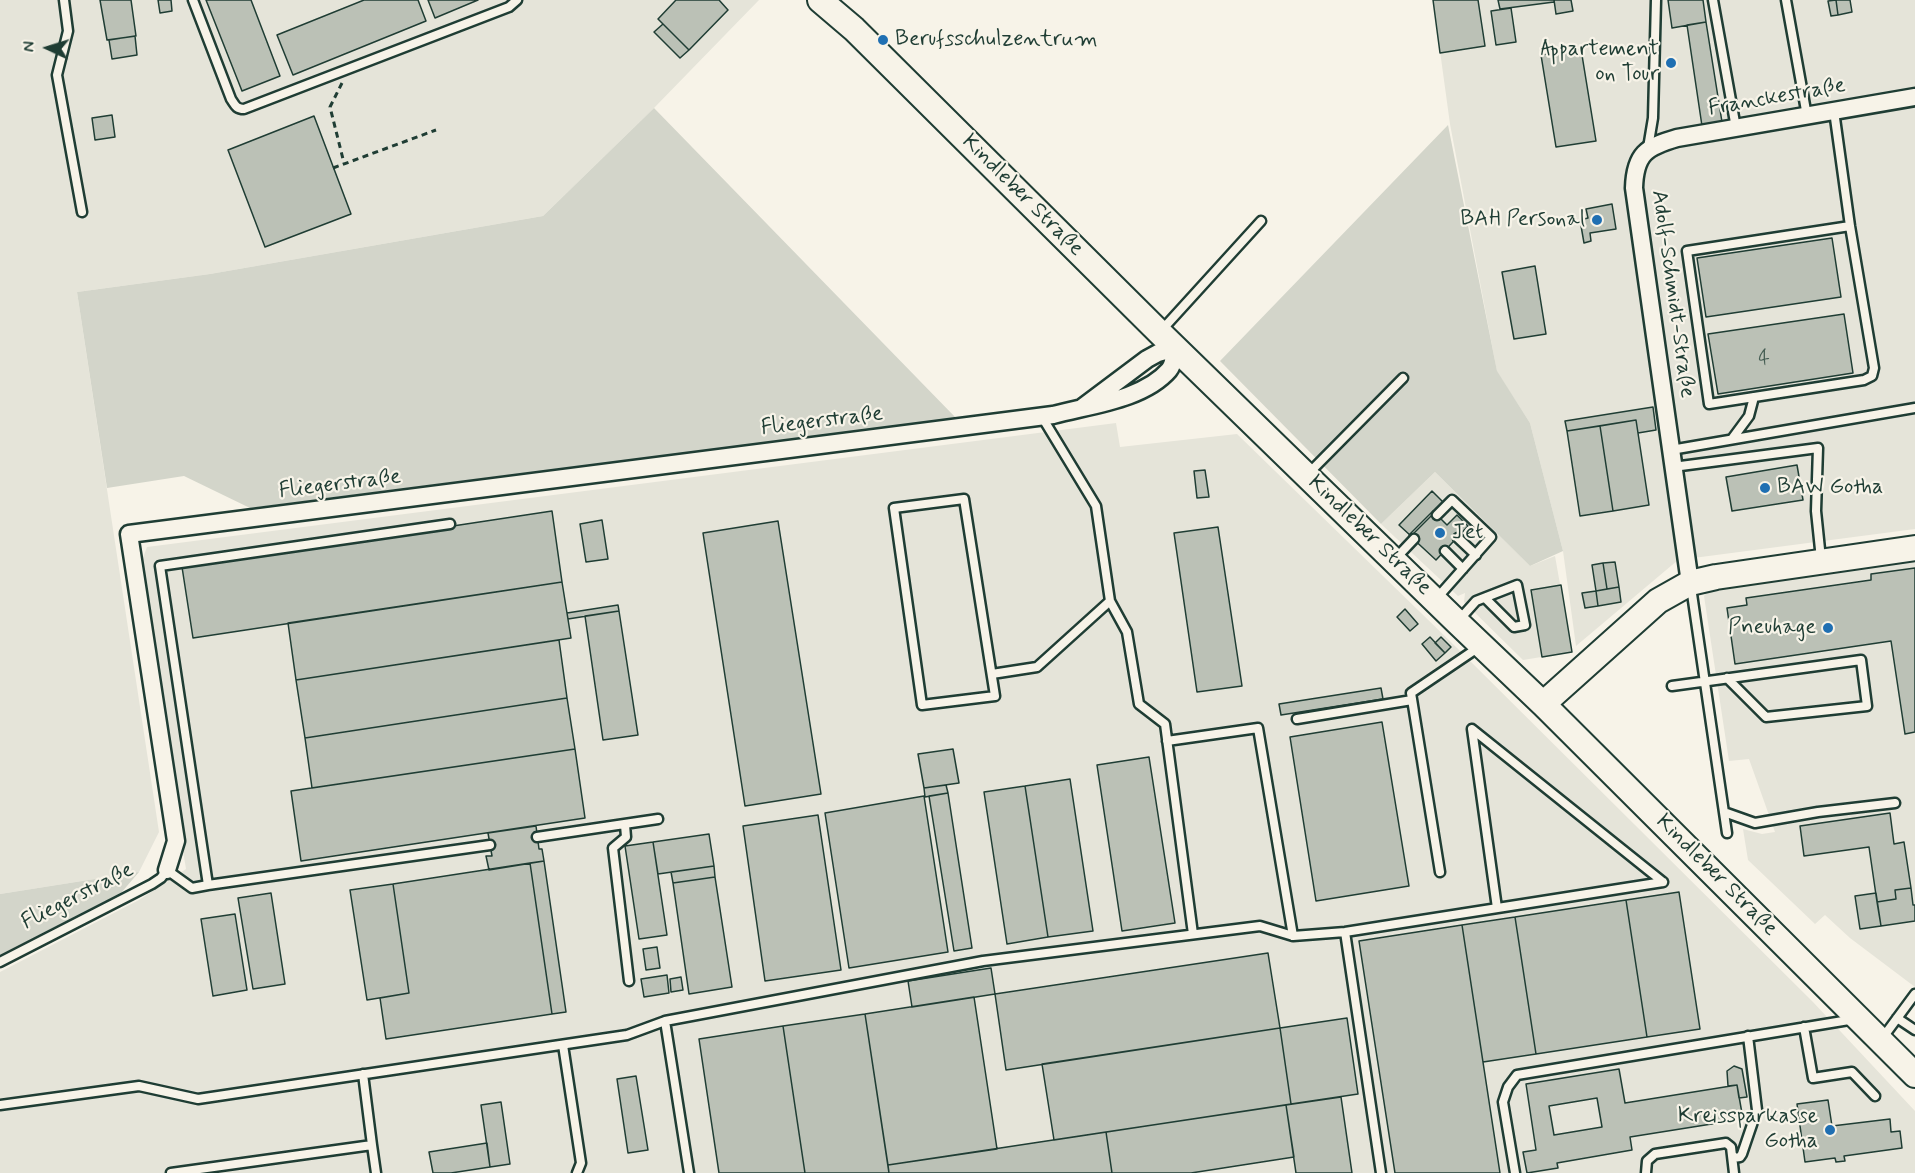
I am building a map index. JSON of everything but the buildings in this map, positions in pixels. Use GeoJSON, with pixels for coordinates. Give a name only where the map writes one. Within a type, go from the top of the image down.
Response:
{"type":"FeatureCollection","features":[{"type":"Feature","properties":{"kind":"main road","name":"Kindleber Straße"},"geometry":{"type":"LineString","coordinates":[[831,4],[1168,340],[1543,704],[1915,1075]]}},
{"type":"Feature","properties":{"kind":"main road"},"geometry":{"type":"LineString","coordinates":[[1543,704],[1658,601],[1690,583],[1716,577],[1915,548]]}},
{"type":"Feature","properties":{"kind":"street","name":"Franckestraße"},"geometry":{"type":"LineString","coordinates":[[1648,148],[1677,138],[1915,97]]}},
{"type":"Feature","properties":{"kind":"street","name":"Adolf-Schmidt-Straße"},"geometry":{"type":"LineString","coordinates":[[1648,148],[1639,159],[1634,176],[1634,188],[1690,583]]}},
{"type":"Feature","properties":{"kind":"street","name":"Fliegerstraße"},"geometry":{"type":"LineString","coordinates":[[167,870],[176,841],[129,534],[1042,417],[1083,407],[1158,353],[1168,340]]}},
{"type":"Feature","properties":{"kind":"lane"},"geometry":{"type":"LineString","coordinates":[[64,0],[68,31],[57,75],[82,212]]}},
{"type":"Feature","properties":{"kind":"lane"},"geometry":{"type":"LineString","coordinates":[[193,0],[231,99],[240,109],[509,8],[517,0]]}},
{"type":"Feature","properties":{"kind":"lane"},"geometry":{"type":"LineString","coordinates":[[1648,148],[1653,118],[1656,0]]}},
{"type":"Feature","properties":{"kind":"lane"},"geometry":{"type":"LineString","coordinates":[[1713,0],[1736,128]]}},
{"type":"Feature","properties":{"kind":"lane"},"geometry":{"type":"LineString","coordinates":[[1786,0],[1806,116]]}},
{"type":"Feature","properties":{"kind":"lane"},"geometry":{"type":"LineString","coordinates":[[1834,111],[1850,226],[1874,368],[1872,376],[1864,380],[1709,404],[1687,251],[1850,226]]}},
{"type":"Feature","properties":{"kind":"lane"},"geometry":{"type":"LineString","coordinates":[[1168,340],[1261,221]]}},
{"type":"Feature","properties":{"kind":"lane"},"geometry":{"type":"LineString","coordinates":[[1307,476],[1403,378]]}},
{"type":"Feature","properties":{"kind":"lane"},"geometry":{"type":"LineString","coordinates":[[1731,439],[1749,416],[1754,397]]}},
{"type":"Feature","properties":{"kind":"lane"},"geometry":{"type":"LineString","coordinates":[[1671,450],[1915,408]]}},
{"type":"Feature","properties":{"kind":"lane"},"geometry":{"type":"LineString","coordinates":[[1042,417],[1096,506],[1110,601],[1127,632],[1139,704],[1165,723],[1193,934]]}},
{"type":"Feature","properties":{"kind":"lane"},"geometry":{"type":"LineString","coordinates":[[1673,466],[1818,448],[1816,511],[1821,562]]}},
{"type":"Feature","properties":{"kind":"lane"},"geometry":{"type":"LineString","coordinates":[[963,499],[992,674],[995,696],[922,705],[894,508],[963,499]]}},
{"type":"Feature","properties":{"kind":"lane"},"geometry":{"type":"LineString","coordinates":[[1435,601],[1491,537],[1452,500],[1437,515]]}},
{"type":"Feature","properties":{"kind":"lane"},"geometry":{"type":"LineString","coordinates":[[208,885],[160,566],[450,524]]}},
{"type":"Feature","properties":{"kind":"lane"},"geometry":{"type":"LineString","coordinates":[[1394,561],[1414,538]]}},
{"type":"Feature","properties":{"kind":"lane"},"geometry":{"type":"LineString","coordinates":[[1458,538],[1476,555]]}},
{"type":"Feature","properties":{"kind":"lane"},"geometry":{"type":"LineString","coordinates":[[1445,551],[1463,569]]}},
{"type":"Feature","properties":{"kind":"lane","name":"Adolf-Schmidt-Straße"},"geometry":{"type":"LineString","coordinates":[[1690,583],[1727,833]]}},
{"type":"Feature","properties":{"kind":"lane"},"geometry":{"type":"LineString","coordinates":[[1456,622],[1476,602],[1485,598],[1517,585],[1525,625],[1514,627],[1485,598]]}},
{"type":"Feature","properties":{"kind":"lane"},"geometry":{"type":"LineString","coordinates":[[992,674],[1037,667],[1110,601]]}},
{"type":"Feature","properties":{"kind":"lane"},"geometry":{"type":"LineString","coordinates":[[1440,872],[1411,693],[1481,646]]}},
{"type":"Feature","properties":{"kind":"lane"},"geometry":{"type":"LineString","coordinates":[[1672,686],[1704,681],[1861,660],[1868,706],[1766,717],[1727,678]]}},
{"type":"Feature","properties":{"kind":"lane"},"geometry":{"type":"LineString","coordinates":[[1297,719],[1412,700]]}},
{"type":"Feature","properties":{"kind":"lane"},"geometry":{"type":"LineString","coordinates":[[1167,741],[1258,728],[1293,936]]}},
{"type":"Feature","properties":{"kind":"lane"},"geometry":{"type":"LineString","coordinates":[[0,1105],[139,1086],[198,1099],[627,1035],[665,1021],[983,961],[1260,926],[1293,936],[1345,933],[1663,882],[1472,729],[1497,908]]}},
{"type":"Feature","properties":{"kind":"lane"},"geometry":{"type":"LineString","coordinates":[[1724,812],[1755,823],[1818,812],[1895,803]]}},
{"type":"Feature","properties":{"kind":"lane"},"geometry":{"type":"LineString","coordinates":[[537,837],[658,819]]}},
{"type":"Feature","properties":{"kind":"lane"},"geometry":{"type":"LineString","coordinates":[[625,825],[626,837],[613,848],[629,981]]}},
{"type":"Feature","properties":{"kind":"lane"},"geometry":{"type":"LineString","coordinates":[[167,870],[192,888],[490,845]]}},
{"type":"Feature","properties":{"kind":"lane","name":"Fliegerstraße"},"geometry":{"type":"LineString","coordinates":[[0,962],[152,884],[167,870]]}},
{"type":"Feature","properties":{"kind":"lane"},"geometry":{"type":"LineString","coordinates":[[1345,933],[1381,1173]]}},
{"type":"Feature","properties":{"kind":"lane"},"geometry":{"type":"LineString","coordinates":[[1881,1041],[1915,994]]}},
{"type":"Feature","properties":{"kind":"lane"},"geometry":{"type":"LineString","coordinates":[[1515,1173],[1503,1102],[1508,1087],[1517,1075],[1858,1018]]}},
{"type":"Feature","properties":{"kind":"lane"},"geometry":{"type":"LineString","coordinates":[[1897,1018],[1915,1030]]}},
{"type":"Feature","properties":{"kind":"lane"},"geometry":{"type":"LineString","coordinates":[[665,1021],[689,1173]]}},
{"type":"Feature","properties":{"kind":"lane"},"geometry":{"type":"LineString","coordinates":[[1804,1027],[1813,1078],[1852,1072],[1875,1096]]}},
{"type":"Feature","properties":{"kind":"lane"},"geometry":{"type":"LineString","coordinates":[[1733,1158],[1740,1157],[1742,1154],[1757,1110],[1748,1036]]}},
{"type":"Feature","properties":{"kind":"lane"},"geometry":{"type":"LineString","coordinates":[[563,1045],[582,1163],[577,1173]]}},
{"type":"Feature","properties":{"kind":"lane"},"geometry":{"type":"LineString","coordinates":[[363,1074],[376,1173]]}},
{"type":"Feature","properties":{"kind":"lane"},"geometry":{"type":"LineString","coordinates":[[1646,1173],[1647,1161],[1655,1154],[1726,1143],[1731,1147],[1734,1173]]}},
{"type":"Feature","properties":{"kind":"lane"},"geometry":{"type":"LineString","coordinates":[[171,1173],[372,1145]]}},
{"type":"Feature","properties":{"kind":"path"},"geometry":{"type":"LineString","coordinates":[[344,164],[330,107],[350,69]]}},
{"type":"Feature","properties":{"kind":"path"},"geometry":{"type":"LineString","coordinates":[[333,168],[435,130]]}},
{"type":"Feature","properties":{"kind":"shaded area"},"geometry":{"type":"Polygon","coordinates":[[[0,0],[759,0],[654,108],[543,216],[210,274],[77,292],[159,832],[139,872],[0,894],[0,0]]]}},
{"type":"Feature","properties":{"kind":"shaded area"},"geometry":{"type":"Polygon","coordinates":[[[1433,0],[1915,0],[1915,529],[1678,560],[1576,646],[1563,551],[1530,423],[1497,372],[1450,124],[1433,0]]]}},
{"type":"Feature","properties":{"kind":"shaded area"},"geometry":{"type":"Polygon","coordinates":[[[654,108],[956,418],[250,508],[184,476],[107,488],[77,292],[210,274],[543,216],[654,108]]]}},
{"type":"Feature","properties":{"kind":"shaded area"},"geometry":{"type":"Polygon","coordinates":[[[1448,125],[1497,371],[1530,423],[1563,551],[1530,566],[1435,472],[1381,524],[1220,361],[1448,125]]]}},
{"type":"Feature","properties":{"kind":"shaded area"},"geometry":{"type":"Polygon","coordinates":[[[1116,423],[1120,447],[1237,434],[1456,647],[1813,1002],[1915,1111],[1915,1173],[0,1173],[0,972],[139,900],[186,869],[138,571],[147,547],[1116,423]]]}},
{"type":"Feature","properties":{"kind":"shaded area"},"geometry":{"type":"Polygon","coordinates":[[[1435,472],[1530,566],[1555,556],[1572,652],[1523,660],[1464,602],[1465,593],[1458,596],[1381,524],[1435,472]]]}},
{"type":"Feature","properties":{"kind":"shaded area"},"geometry":{"type":"Polygon","coordinates":[[[1915,561],[1915,987],[1850,938],[1825,915],[1815,924],[1748,860],[1743,829],[1762,834],[1775,832],[1749,759],[1729,761],[1704,596],[1715,589],[1915,561]]]}},
{"type":"Feature","properties":{"kind":"shaded area"},"geometry":{"type":"Polygon","coordinates":[[[139,872],[121,893],[0,955],[0,894],[139,872]]]}},
{"type":"Feature","properties":{"kind":"place","name":"Berufsschulzentrum"},"geometry":{"type":"Point","coordinates":[883,40]}},
{"type":"Feature","properties":{"kind":"place","name":"Appartement on Tour"},"geometry":{"type":"Point","coordinates":[1671,63]}},
{"type":"Feature","properties":{"kind":"place","name":"BAH Personal"},"geometry":{"type":"Point","coordinates":[1597,220]}},
{"type":"Feature","properties":{"kind":"place","name":"BAW Gotha"},"geometry":{"type":"Point","coordinates":[1765,488]}},
{"type":"Feature","properties":{"kind":"place","name":"Jet"},"geometry":{"type":"Point","coordinates":[1440,533]}},
{"type":"Feature","properties":{"kind":"place","name":"Pneuhage"},"geometry":{"type":"Point","coordinates":[1828,628]}},
{"type":"Feature","properties":{"kind":"place","name":"Kreissparkasse Gotha"},"geometry":{"type":"Point","coordinates":[1830,1130]}}]}
